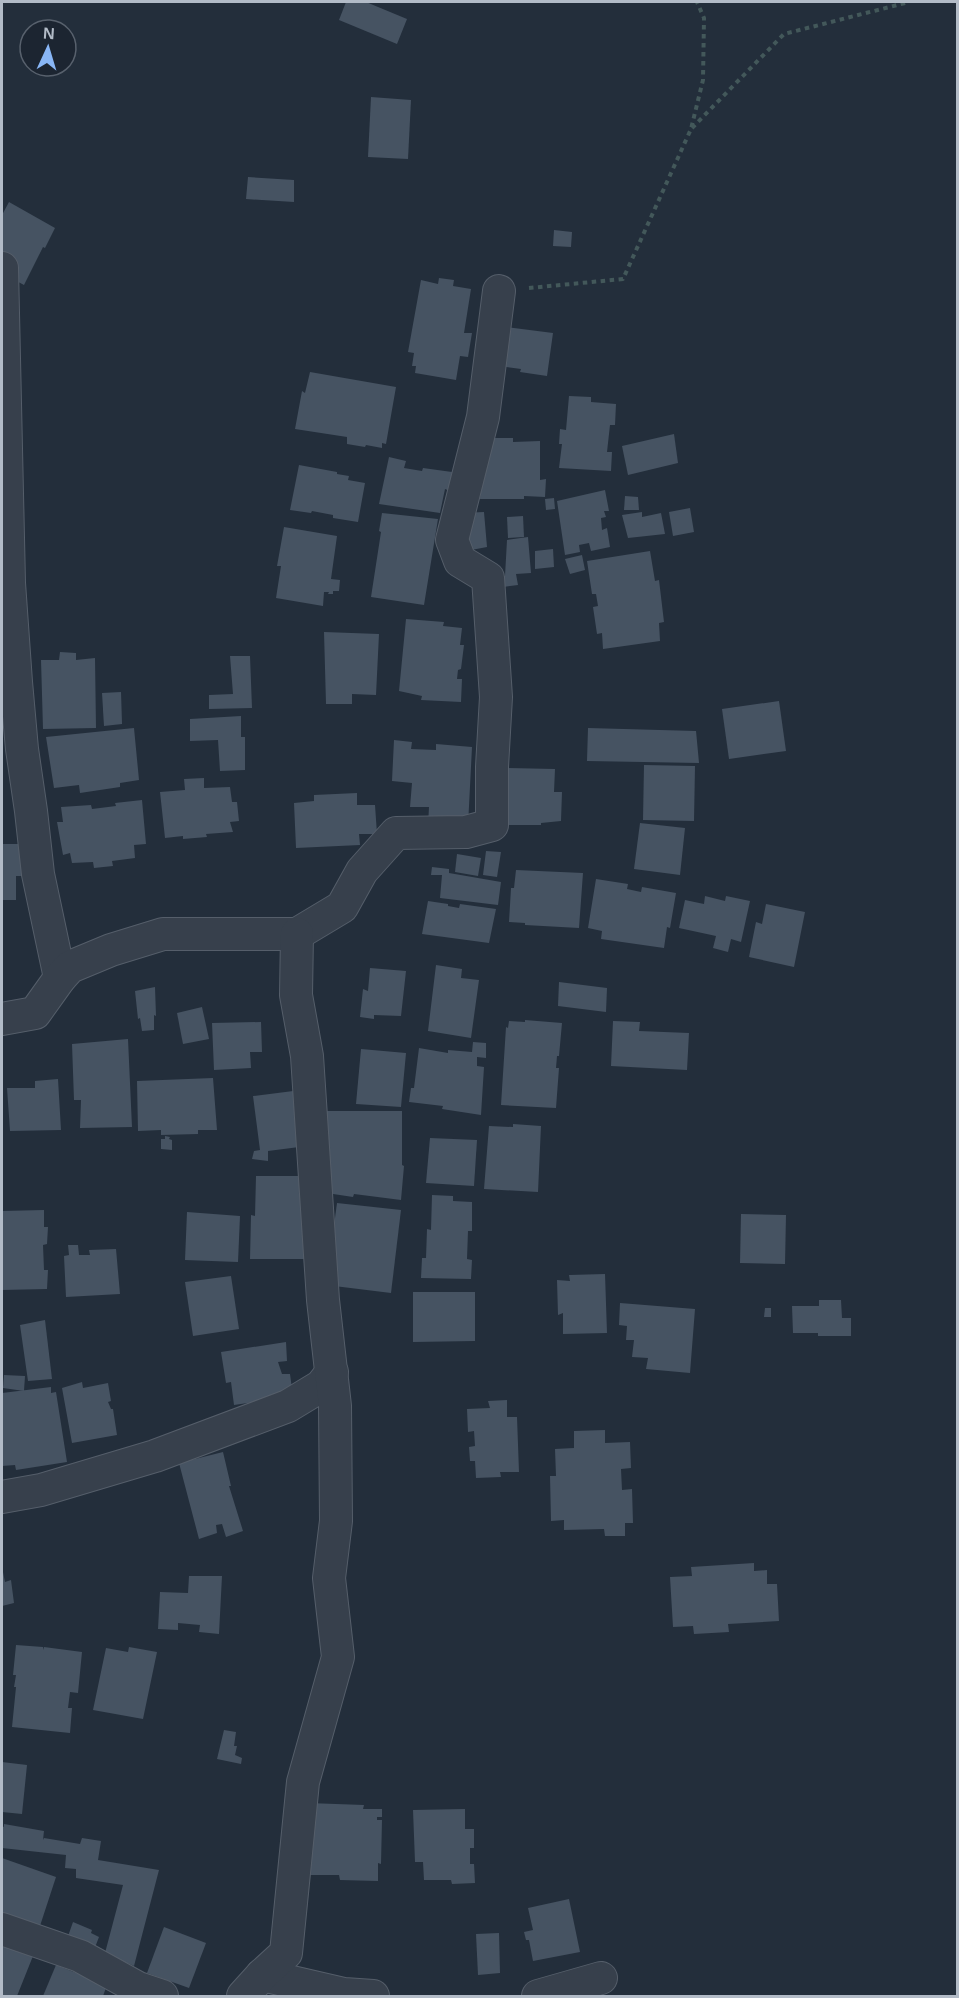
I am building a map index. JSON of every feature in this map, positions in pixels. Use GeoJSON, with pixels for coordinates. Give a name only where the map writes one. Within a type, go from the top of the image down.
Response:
{"type":"FeatureCollection","features":[{"type":"Feature","properties":{"kind":"street"},"geometry":{"type":"LineString","coordinates":[[2,268],[9,683],[38,874],[60,978]]}},
{"type":"Feature","properties":{"kind":"street"},"geometry":{"type":"LineString","coordinates":[[2,1019],[35,1013],[70,967],[163,934],[297,934],[342,907],[362,871],[396,833],[466,832],[492,825],[492,767],[496,698],[488,578],[460,561],[453,540],[483,417],[499,291]]}},
{"type":"Feature","properties":{"kind":"street"},"geometry":{"type":"LineString","coordinates":[[252,1986],[286,1953],[303,1782],[338,1658],[329,1578],[336,1521],[335,1406],[323,1300],[307,1056],[296,995],[297,934]]}},
{"type":"Feature","properties":{"kind":"street"},"geometry":{"type":"LineString","coordinates":[[2,1497],[41,1490],[155,1456],[288,1406],[321,1386],[332,1372]]}},
{"type":"Feature","properties":{"kind":"street"},"geometry":{"type":"LineString","coordinates":[[2,1929],[80,1956],[138,1988],[162,1996]]}},
{"type":"Feature","properties":{"kind":"street"},"geometry":{"type":"LineString","coordinates":[[538,1996],[600,1978]]}},
{"type":"Feature","properties":{"kind":"street"},"geometry":{"type":"LineString","coordinates":[[252,1986],[373,1996]]}},
{"type":"Feature","properties":{"kind":"path"},"geometry":{"type":"LineString","coordinates":[[499,291],[623,279],[692,129],[703,80],[704,18],[697,2]]}},
{"type":"Feature","properties":{"kind":"path"},"geometry":{"type":"LineString","coordinates":[[692,129],[784,34],[909,2]]}},
{"type":"Feature","properties":{"kind":"building"},"geometry":{"type":"Polygon","coordinates":[[[346,2],[366,2],[407,19],[397,44],[339,20],[346,2]]]}},
{"type":"Feature","properties":{"kind":"building"},"geometry":{"type":"Polygon","coordinates":[[[371,97],[411,100],[408,159],[368,157],[371,97]]]}},
{"type":"Feature","properties":{"kind":"building"},"geometry":{"type":"Polygon","coordinates":[[[248,177],[294,180],[294,202],[246,199],[248,177]]]}},
{"type":"Feature","properties":{"kind":"building"},"geometry":{"type":"Polygon","coordinates":[[[9,202],[55,228],[24,285],[7,276],[2,263],[2,215],[9,202]]]}},
{"type":"Feature","properties":{"kind":"building"},"geometry":{"type":"Polygon","coordinates":[[[554,230],[572,232],[571,247],[553,246],[554,230]]]}},
{"type":"Feature","properties":{"kind":"building"},"geometry":{"type":"Polygon","coordinates":[[[439,278],[454,280],[453,286],[471,289],[464,333],[472,333],[468,357],[460,356],[456,380],[415,373],[416,366],[412,366],[414,353],[408,352],[421,280],[438,284],[439,278]]]}},
{"type":"Feature","properties":{"kind":"building"},"geometry":{"type":"Polygon","coordinates":[[[506,327],[553,333],[547,376],[499,366],[506,327]]]}},
{"type":"Feature","properties":{"kind":"building"},"geometry":{"type":"Polygon","coordinates":[[[310,372],[396,387],[386,444],[382,443],[382,448],[347,444],[347,437],[295,429],[302,391],[305,393],[310,372]]]}},
{"type":"Feature","properties":{"kind":"building"},"geometry":{"type":"Polygon","coordinates":[[[569,396],[591,397],[591,402],[616,404],[615,425],[610,425],[607,452],[612,452],[611,471],[559,468],[562,444],[559,444],[560,429],[566,430],[569,396]]]}},
{"type":"Feature","properties":{"kind":"building"},"geometry":{"type":"Polygon","coordinates":[[[674,434],[678,463],[628,475],[622,446],[674,434]]]}},
{"type":"Feature","properties":{"kind":"building"},"geometry":{"type":"Polygon","coordinates":[[[483,438],[513,438],[513,442],[540,441],[540,480],[546,479],[545,497],[480,499],[483,438]]]}},
{"type":"Feature","properties":{"kind":"building"},"geometry":{"type":"Polygon","coordinates":[[[389,457],[406,461],[404,468],[452,472],[450,491],[445,489],[440,513],[379,504],[389,457]]]}},
{"type":"Feature","properties":{"kind":"building"},"geometry":{"type":"Polygon","coordinates":[[[299,465],[337,472],[337,474],[349,476],[348,480],[365,483],[358,522],[333,518],[333,515],[312,511],[311,513],[290,510],[299,465]]]}},
{"type":"Feature","properties":{"kind":"building"},"geometry":{"type":"Polygon","coordinates":[[[605,490],[609,511],[604,511],[606,517],[601,518],[602,530],[607,528],[610,547],[591,551],[589,543],[579,545],[580,552],[565,555],[557,501],[605,490]]]}},
{"type":"Feature","properties":{"kind":"building"},"geometry":{"type":"Polygon","coordinates":[[[625,496],[638,497],[639,510],[624,510],[625,496]]]}},
{"type":"Feature","properties":{"kind":"building"},"geometry":{"type":"Polygon","coordinates":[[[554,498],[555,509],[546,510],[545,499],[554,498]]]}},
{"type":"Feature","properties":{"kind":"building"},"geometry":{"type":"Polygon","coordinates":[[[690,508],[694,532],[673,536],[669,512],[690,508]]]}},
{"type":"Feature","properties":{"kind":"building"},"geometry":{"type":"Polygon","coordinates":[[[484,512],[487,547],[466,551],[462,513],[484,512]]]}},
{"type":"Feature","properties":{"kind":"building"},"geometry":{"type":"Polygon","coordinates":[[[642,512],[642,517],[661,513],[665,534],[628,538],[622,515],[642,512]]]}},
{"type":"Feature","properties":{"kind":"building"},"geometry":{"type":"Polygon","coordinates":[[[382,513],[438,519],[424,605],[371,597],[382,513]]]}},
{"type":"Feature","properties":{"kind":"building"},"geometry":{"type":"Polygon","coordinates":[[[523,516],[524,537],[508,538],[507,517],[523,516]]]}},
{"type":"Feature","properties":{"kind":"building"},"geometry":{"type":"Polygon","coordinates":[[[284,527],[337,536],[331,579],[340,580],[339,591],[333,591],[333,594],[324,592],[323,606],[276,598],[281,566],[277,566],[284,527]]]}},
{"type":"Feature","properties":{"kind":"building"},"geometry":{"type":"Polygon","coordinates":[[[528,537],[531,573],[516,574],[518,585],[503,587],[501,576],[505,576],[507,540],[528,537]]]}},
{"type":"Feature","properties":{"kind":"building"},"geometry":{"type":"Polygon","coordinates":[[[553,549],[554,567],[535,569],[535,551],[553,549]]]}},
{"type":"Feature","properties":{"kind":"building"},"geometry":{"type":"Polygon","coordinates":[[[650,551],[655,581],[659,580],[664,622],[659,623],[660,641],[603,649],[602,633],[597,634],[593,607],[598,606],[596,594],[592,594],[587,561],[650,551]]]}},
{"type":"Feature","properties":{"kind":"building"},"geometry":{"type":"Polygon","coordinates":[[[582,555],[585,570],[570,574],[565,559],[582,555]]]}},
{"type":"Feature","properties":{"kind":"building"},"geometry":{"type":"Polygon","coordinates":[[[406,619],[444,622],[443,626],[462,628],[460,645],[464,645],[461,669],[458,670],[457,679],[462,679],[461,702],[421,700],[422,696],[399,691],[406,619]]]}},
{"type":"Feature","properties":{"kind":"building"},"geometry":{"type":"Polygon","coordinates":[[[324,632],[379,634],[376,695],[352,694],[352,704],[326,704],[324,632]]]}},
{"type":"Feature","properties":{"kind":"building"},"geometry":{"type":"Polygon","coordinates":[[[60,652],[76,653],[76,660],[95,658],[96,728],[43,729],[41,660],[59,660],[60,652]]]}},
{"type":"Feature","properties":{"kind":"building"},"geometry":{"type":"Polygon","coordinates":[[[230,656],[250,656],[252,708],[209,709],[209,695],[233,694],[230,656]]]}},
{"type":"Feature","properties":{"kind":"building"},"geometry":{"type":"Polygon","coordinates":[[[121,692],[122,724],[104,726],[102,693],[121,692]]]}},
{"type":"Feature","properties":{"kind":"building"},"geometry":{"type":"Polygon","coordinates":[[[779,701],[786,751],[729,759],[722,709],[779,701]]]}},
{"type":"Feature","properties":{"kind":"building"},"geometry":{"type":"Polygon","coordinates":[[[241,716],[241,737],[245,737],[245,770],[220,771],[218,740],[190,741],[190,719],[241,716]]]}},
{"type":"Feature","properties":{"kind":"building"},"geometry":{"type":"Polygon","coordinates":[[[134,728],[139,780],[120,783],[120,787],[80,793],[79,785],[54,788],[46,737],[134,728]]]}},
{"type":"Feature","properties":{"kind":"building"},"geometry":{"type":"Polygon","coordinates":[[[588,728],[696,731],[699,763],[587,761],[588,728]]]}},
{"type":"Feature","properties":{"kind":"building"},"geometry":{"type":"Polygon","coordinates":[[[394,740],[412,742],[411,749],[436,750],[436,744],[472,747],[468,826],[428,825],[429,807],[410,807],[412,783],[392,781],[394,740]]]}},
{"type":"Feature","properties":{"kind":"building"},"geometry":{"type":"Polygon","coordinates":[[[644,765],[695,766],[694,821],[643,820],[644,765]]]}},
{"type":"Feature","properties":{"kind":"building"},"geometry":{"type":"Polygon","coordinates":[[[504,768],[555,769],[554,792],[562,792],[561,821],[541,823],[541,825],[504,825],[504,768]]]}},
{"type":"Feature","properties":{"kind":"building"},"geometry":{"type":"Polygon","coordinates":[[[204,778],[204,788],[230,787],[232,802],[237,802],[239,821],[230,822],[233,832],[206,834],[207,837],[165,838],[160,792],[185,790],[184,779],[204,778]]]}},
{"type":"Feature","properties":{"kind":"building"},"geometry":{"type":"Polygon","coordinates":[[[357,793],[357,805],[375,805],[377,834],[359,834],[360,845],[296,848],[294,803],[314,801],[314,795],[357,793]]]}},
{"type":"Feature","properties":{"kind":"building"},"geometry":{"type":"Polygon","coordinates":[[[142,800],[146,844],[134,845],[135,858],[112,861],[113,866],[94,868],[93,862],[72,863],[70,853],[63,855],[57,822],[63,822],[61,807],[91,805],[92,809],[116,806],[115,803],[142,800]]]}},
{"type":"Feature","properties":{"kind":"building"},"geometry":{"type":"Polygon","coordinates":[[[640,823],[685,828],[680,875],[634,869],[640,823]]]}},
{"type":"Feature","properties":{"kind":"building"},"geometry":{"type":"Polygon","coordinates":[[[2,844],[24,844],[23,876],[16,876],[16,900],[2,900],[2,844]]]}},
{"type":"Feature","properties":{"kind":"building"},"geometry":{"type":"Polygon","coordinates":[[[486,851],[501,852],[497,877],[483,875],[486,851]]]}},
{"type":"Feature","properties":{"kind":"building"},"geometry":{"type":"Polygon","coordinates":[[[457,854],[481,858],[478,876],[455,872],[457,854]]]}},
{"type":"Feature","properties":{"kind":"building"},"geometry":{"type":"Polygon","coordinates":[[[432,867],[449,869],[449,873],[501,882],[498,905],[440,898],[442,875],[431,875],[432,867]]]}},
{"type":"Feature","properties":{"kind":"building"},"geometry":{"type":"Polygon","coordinates":[[[516,870],[583,873],[579,928],[509,922],[511,888],[514,888],[516,870]]]}},
{"type":"Feature","properties":{"kind":"building"},"geometry":{"type":"Polygon","coordinates":[[[596,879],[628,884],[627,889],[641,892],[642,887],[676,893],[664,948],[601,939],[602,931],[588,928],[596,879]]]}},
{"type":"Feature","properties":{"kind":"building"},"geometry":{"type":"Polygon","coordinates":[[[705,896],[725,901],[726,896],[750,901],[741,942],[731,939],[728,952],[713,948],[716,936],[679,928],[685,900],[704,904],[705,896]]]}},
{"type":"Feature","properties":{"kind":"building"},"geometry":{"type":"Polygon","coordinates":[[[428,901],[459,908],[460,904],[496,909],[489,943],[422,934],[428,901]]]}},
{"type":"Feature","properties":{"kind":"building"},"geometry":{"type":"Polygon","coordinates":[[[766,904],[805,912],[794,967],[749,957],[756,922],[762,924],[766,904]]]}},
{"type":"Feature","properties":{"kind":"building"},"geometry":{"type":"Polygon","coordinates":[[[436,965],[462,969],[461,978],[479,980],[471,1038],[428,1031],[436,965]]]}},
{"type":"Feature","properties":{"kind":"building"},"geometry":{"type":"Polygon","coordinates":[[[370,968],[406,971],[401,1016],[374,1015],[374,1019],[360,1017],[363,989],[368,991],[370,968]]]}},
{"type":"Feature","properties":{"kind":"building"},"geometry":{"type":"Polygon","coordinates":[[[559,982],[607,988],[606,1012],[558,1006],[559,982]]]}},
{"type":"Feature","properties":{"kind":"building"},"geometry":{"type":"Polygon","coordinates":[[[155,987],[154,1030],[142,1031],[140,1018],[138,1019],[135,991],[155,987]]]}},
{"type":"Feature","properties":{"kind":"building"},"geometry":{"type":"Polygon","coordinates":[[[202,1007],[209,1039],[183,1044],[177,1013],[202,1007]]]}},
{"type":"Feature","properties":{"kind":"building"},"geometry":{"type":"Polygon","coordinates":[[[525,1020],[562,1023],[556,1068],[559,1068],[556,1108],[501,1105],[506,1027],[508,1028],[509,1021],[525,1022],[525,1020]]]}},
{"type":"Feature","properties":{"kind":"building"},"geometry":{"type":"Polygon","coordinates":[[[613,1021],[640,1022],[639,1031],[689,1033],[687,1070],[611,1066],[613,1021]]]}},
{"type":"Feature","properties":{"kind":"building"},"geometry":{"type":"Polygon","coordinates":[[[261,1022],[262,1052],[250,1052],[251,1068],[214,1070],[212,1023],[261,1022]]]}},
{"type":"Feature","properties":{"kind":"building"},"geometry":{"type":"Polygon","coordinates":[[[128,1039],[132,1127],[80,1128],[81,1100],[74,1100],[72,1044],[128,1039]]]}},
{"type":"Feature","properties":{"kind":"building"},"geometry":{"type":"Polygon","coordinates":[[[473,1042],[486,1043],[486,1058],[477,1057],[477,1066],[484,1067],[481,1115],[442,1109],[443,1106],[409,1102],[411,1088],[414,1088],[419,1048],[448,1053],[448,1050],[472,1052],[473,1042]]]}},
{"type":"Feature","properties":{"kind":"building"},"geometry":{"type":"Polygon","coordinates":[[[361,1049],[406,1053],[401,1107],[356,1104],[361,1049]]]}},
{"type":"Feature","properties":{"kind":"building"},"geometry":{"type":"Polygon","coordinates":[[[213,1078],[217,1130],[198,1130],[198,1134],[161,1135],[161,1130],[138,1131],[137,1081],[213,1078]]]}},
{"type":"Feature","properties":{"kind":"building"},"geometry":{"type":"Polygon","coordinates":[[[58,1079],[61,1130],[10,1131],[7,1088],[35,1088],[35,1081],[58,1079]]]}},
{"type":"Feature","properties":{"kind":"building"},"geometry":{"type":"Polygon","coordinates":[[[301,1090],[307,1146],[268,1151],[268,1161],[252,1159],[254,1151],[260,1150],[253,1096],[301,1090]]]}},
{"type":"Feature","properties":{"kind":"building"},"geometry":{"type":"Polygon","coordinates":[[[325,1111],[402,1111],[402,1165],[404,1166],[401,1200],[320,1192],[325,1111]]]}},
{"type":"Feature","properties":{"kind":"building"},"geometry":{"type":"Polygon","coordinates":[[[513,1124],[541,1126],[538,1192],[484,1189],[489,1126],[513,1127],[513,1124]]]}},
{"type":"Feature","properties":{"kind":"building"},"geometry":{"type":"Polygon","coordinates":[[[165,1136],[172,1140],[172,1150],[161,1149],[161,1139],[165,1139],[165,1136]]]}},
{"type":"Feature","properties":{"kind":"building"},"geometry":{"type":"Polygon","coordinates":[[[430,1138],[477,1140],[474,1186],[426,1183],[430,1138]]]}},
{"type":"Feature","properties":{"kind":"building"},"geometry":{"type":"Polygon","coordinates":[[[256,1176],[306,1176],[308,1259],[250,1259],[251,1215],[255,1216],[256,1176]]]}},
{"type":"Feature","properties":{"kind":"building"},"geometry":{"type":"Polygon","coordinates":[[[432,1195],[453,1196],[453,1201],[472,1202],[472,1231],[468,1231],[467,1259],[472,1260],[471,1279],[421,1278],[422,1258],[426,1258],[427,1229],[431,1230],[432,1195]]]}},
{"type":"Feature","properties":{"kind":"building"},"geometry":{"type":"Polygon","coordinates":[[[337,1203],[401,1210],[391,1293],[326,1285],[337,1203]]]}},
{"type":"Feature","properties":{"kind":"building"},"geometry":{"type":"Polygon","coordinates":[[[44,1210],[44,1227],[48,1227],[47,1244],[43,1245],[44,1270],[48,1270],[47,1289],[2,1290],[2,1211],[44,1210]]]}},
{"type":"Feature","properties":{"kind":"building"},"geometry":{"type":"Polygon","coordinates":[[[187,1212],[240,1216],[238,1262],[185,1260],[187,1212]]]}},
{"type":"Feature","properties":{"kind":"building"},"geometry":{"type":"Polygon","coordinates":[[[741,1214],[786,1215],[785,1264],[740,1263],[741,1214]]]}},
{"type":"Feature","properties":{"kind":"building"},"geometry":{"type":"Polygon","coordinates":[[[68,1245],[78,1245],[79,1255],[90,1255],[89,1250],[116,1249],[120,1294],[66,1297],[64,1256],[69,1255],[68,1245]]]}},
{"type":"Feature","properties":{"kind":"building"},"geometry":{"type":"Polygon","coordinates":[[[605,1274],[607,1333],[563,1334],[563,1313],[558,1315],[557,1280],[570,1281],[569,1275],[605,1274]]]}},
{"type":"Feature","properties":{"kind":"building"},"geometry":{"type":"Polygon","coordinates":[[[231,1276],[239,1329],[193,1336],[185,1282],[231,1276]]]}},
{"type":"Feature","properties":{"kind":"building"},"geometry":{"type":"Polygon","coordinates":[[[413,1292],[475,1292],[475,1341],[413,1342],[413,1292]]]}},
{"type":"Feature","properties":{"kind":"building"},"geometry":{"type":"Polygon","coordinates":[[[819,1300],[841,1300],[842,1318],[851,1318],[851,1336],[793,1333],[792,1306],[819,1306],[819,1300]]]}},
{"type":"Feature","properties":{"kind":"building"},"geometry":{"type":"Polygon","coordinates":[[[620,1303],[695,1309],[690,1373],[646,1369],[648,1358],[632,1357],[634,1340],[626,1340],[627,1326],[619,1325],[620,1303]]]}},
{"type":"Feature","properties":{"kind":"building"},"geometry":{"type":"Polygon","coordinates":[[[765,1308],[771,1308],[771,1317],[764,1317],[765,1308]]]}},
{"type":"Feature","properties":{"kind":"building"},"geometry":{"type":"Polygon","coordinates":[[[45,1320],[52,1379],[28,1381],[20,1325],[45,1320]]]}},
{"type":"Feature","properties":{"kind":"building"},"geometry":{"type":"Polygon","coordinates":[[[286,1342],[287,1361],[278,1362],[282,1374],[290,1374],[293,1396],[234,1405],[231,1382],[226,1383],[221,1352],[286,1342]]]}},
{"type":"Feature","properties":{"kind":"building"},"geometry":{"type":"Polygon","coordinates":[[[4,1375],[25,1376],[24,1391],[3,1388],[4,1375]]]}},
{"type":"Feature","properties":{"kind":"building"},"geometry":{"type":"Polygon","coordinates":[[[82,1382],[83,1388],[108,1383],[111,1401],[108,1402],[113,1409],[117,1435],[72,1443],[62,1388],[82,1382]]]}},
{"type":"Feature","properties":{"kind":"building"},"geometry":{"type":"Polygon","coordinates":[[[51,1387],[51,1393],[56,1392],[67,1462],[16,1470],[15,1465],[2,1466],[2,1393],[51,1387]]]}},
{"type":"Feature","properties":{"kind":"building"},"geometry":{"type":"Polygon","coordinates":[[[507,1400],[507,1417],[517,1417],[519,1472],[500,1472],[501,1477],[476,1478],[475,1461],[470,1461],[469,1447],[475,1446],[474,1431],[468,1432],[467,1409],[490,1408],[488,1401],[507,1400]]]}},
{"type":"Feature","properties":{"kind":"building"},"geometry":{"type":"Polygon","coordinates":[[[605,1430],[605,1443],[630,1442],[631,1468],[621,1469],[622,1490],[632,1489],[633,1523],[625,1523],[625,1536],[605,1536],[604,1529],[564,1530],[564,1520],[551,1521],[550,1476],[556,1476],[555,1449],[574,1448],[574,1431],[605,1430]]]}},
{"type":"Feature","properties":{"kind":"building"},"geometry":{"type":"Polygon","coordinates":[[[223,1452],[231,1486],[229,1486],[243,1531],[226,1537],[222,1524],[216,1525],[217,1533],[199,1539],[179,1463],[223,1452]]]}},
{"type":"Feature","properties":{"kind":"building"},"geometry":{"type":"Polygon","coordinates":[[[754,1563],[754,1571],[767,1570],[767,1584],[777,1584],[779,1621],[728,1624],[729,1632],[694,1634],[693,1626],[673,1627],[670,1577],[692,1576],[691,1567],[754,1563]]]}},
{"type":"Feature","properties":{"kind":"building"},"geometry":{"type":"Polygon","coordinates":[[[2,1567],[5,1582],[11,1580],[14,1603],[2,1606],[2,1567]]]}},
{"type":"Feature","properties":{"kind":"building"},"geometry":{"type":"Polygon","coordinates":[[[189,1576],[222,1576],[219,1634],[199,1632],[200,1625],[178,1623],[178,1630],[158,1629],[160,1592],[188,1593],[189,1576]]]}},
{"type":"Feature","properties":{"kind":"building"},"geometry":{"type":"Polygon","coordinates":[[[16,1645],[43,1647],[43,1650],[44,1647],[82,1652],[78,1693],[70,1692],[68,1708],[72,1708],[70,1733],[12,1727],[16,1687],[14,1687],[16,1675],[13,1675],[16,1645]]]}},
{"type":"Feature","properties":{"kind":"building"},"geometry":{"type":"Polygon","coordinates":[[[129,1647],[157,1652],[143,1719],[93,1710],[106,1648],[128,1652],[129,1647]]]}},
{"type":"Feature","properties":{"kind":"building"},"geometry":{"type":"Polygon","coordinates":[[[224,1730],[236,1732],[235,1755],[242,1758],[241,1764],[217,1759],[224,1730]]]}},
{"type":"Feature","properties":{"kind":"building"},"geometry":{"type":"Polygon","coordinates":[[[2,1762],[27,1765],[22,1814],[2,1812],[2,1762]]]}},
{"type":"Feature","properties":{"kind":"building"},"geometry":{"type":"Polygon","coordinates":[[[308,1803],[364,1805],[363,1809],[382,1809],[382,1817],[377,1817],[377,1820],[382,1820],[381,1864],[378,1863],[378,1881],[340,1880],[339,1875],[308,1875],[308,1803]]]}},
{"type":"Feature","properties":{"kind":"building"},"geometry":{"type":"Polygon","coordinates":[[[465,1809],[465,1829],[474,1829],[474,1848],[470,1848],[470,1864],[474,1864],[475,1883],[452,1884],[451,1880],[424,1880],[423,1862],[415,1862],[413,1810],[465,1809]]]}},
{"type":"Feature","properties":{"kind":"building"},"geometry":{"type":"Polygon","coordinates":[[[4,1824],[44,1831],[43,1840],[44,1838],[80,1844],[82,1838],[101,1841],[98,1860],[159,1870],[134,1966],[105,1953],[123,1885],[76,1878],[76,1869],[65,1868],[66,1855],[2,1848],[2,1826],[4,1827],[4,1824]]]}},
{"type":"Feature","properties":{"kind":"building"},"geometry":{"type":"Polygon","coordinates":[[[2,1858],[56,1877],[38,1932],[2,1918],[2,1858]]]}},
{"type":"Feature","properties":{"kind":"building"},"geometry":{"type":"Polygon","coordinates":[[[569,1899],[580,1952],[533,1961],[529,1940],[526,1940],[524,1932],[533,1930],[528,1908],[569,1899]]]}},
{"type":"Feature","properties":{"kind":"building"},"geometry":{"type":"Polygon","coordinates":[[[73,1922],[92,1930],[91,1933],[99,1937],[94,1950],[67,1939],[73,1922]]]}},
{"type":"Feature","properties":{"kind":"building"},"geometry":{"type":"Polygon","coordinates":[[[164,1927],[206,1943],[189,1988],[147,1973],[164,1927]]]}},
{"type":"Feature","properties":{"kind":"building"},"geometry":{"type":"Polygon","coordinates":[[[499,1933],[500,1973],[478,1975],[476,1934],[499,1933]]]}},
{"type":"Feature","properties":{"kind":"building"},"geometry":{"type":"Polygon","coordinates":[[[2,1938],[35,1951],[17,1996],[2,1995],[2,1938]]]}},
{"type":"Feature","properties":{"kind":"building"},"geometry":{"type":"Polygon","coordinates":[[[56,1965],[107,1985],[103,1996],[43,1996],[56,1965]]]}}]}
